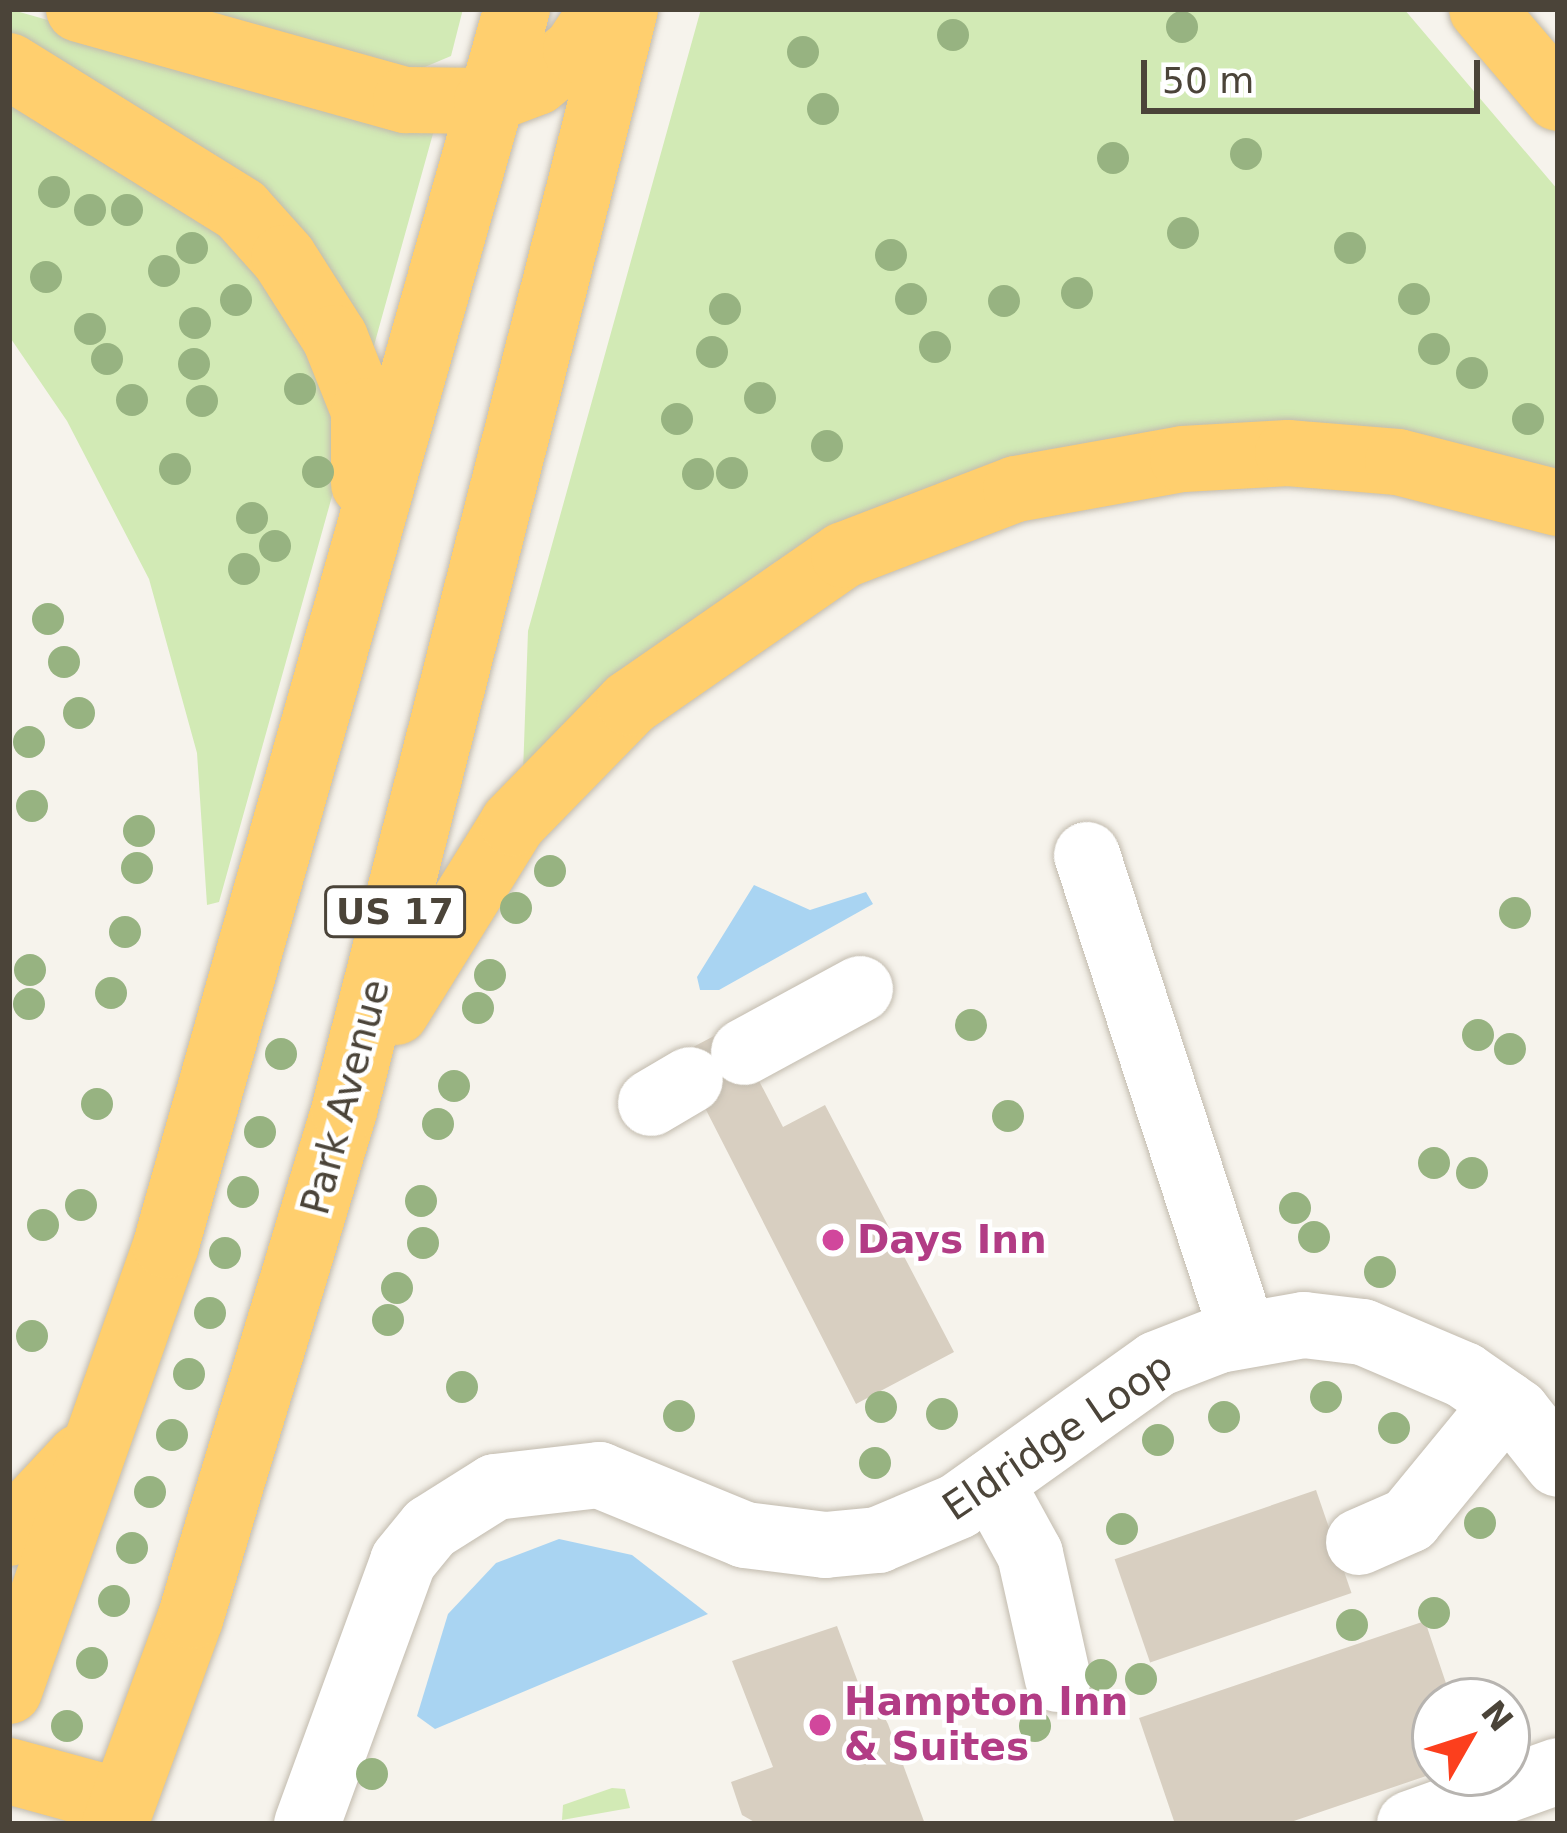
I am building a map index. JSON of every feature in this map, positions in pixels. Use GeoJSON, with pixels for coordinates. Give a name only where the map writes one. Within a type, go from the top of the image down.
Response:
{"type":"FeatureCollection","features":[{"type":"Feature","properties":{"kind":"highway"},"geometry":{"type":"LineString","coordinates":[[79,9],[406,100],[487,101],[550,71],[603,9]]}},
{"type":"Feature","properties":{"kind":"highway","name":"US 17"},"geometry":{"type":"LineString","coordinates":[[9,1691],[166,1245],[487,101],[517,9]]}},
{"type":"Feature","properties":{"kind":"highway","name":"Park Avenue"},"geometry":{"type":"LineString","coordinates":[[119,1813],[191,1616],[344,1111],[625,9]]}},
{"type":"Feature","properties":{"kind":"highway"},"geometry":{"type":"LineString","coordinates":[[1482,9],[1558,98]]}},
{"type":"Feature","properties":{"kind":"highway"},"geometry":{"type":"LineString","coordinates":[[9,67],[241,209],[284,258],[335,338],[364,411],[364,542]]}},
{"type":"Feature","properties":{"kind":"highway"},"geometry":{"type":"LineString","coordinates":[[344,1111],[437,934],[513,823],[630,704],[844,555],[1016,489],[1183,459],[1288,453],[1398,462],[1558,502]]}},
{"type":"Feature","properties":{"kind":"highway"},"geometry":{"type":"LineString","coordinates":[[9,1533],[95,1441]]}},
{"type":"Feature","properties":{"kind":"highway"},"geometry":{"type":"LineString","coordinates":[[9,1771],[119,1813]]}},
{"type":"Feature","properties":{"kind":"street"},"geometry":{"type":"LineString","coordinates":[[1087,855],[1243,1334]]}},
{"type":"Feature","properties":{"kind":"street"},"geometry":{"type":"LineString","coordinates":[[695,1078],[860,989]]}},
{"type":"Feature","properties":{"kind":"street","name":"Eldridge Loop"},"geometry":{"type":"LineString","coordinates":[[307,1824],[403,1561],[430,1528],[494,1487],[599,1474],[745,1534],[825,1545],[903,1533],[991,1483],[1157,1364],[1243,1334],[1304,1325],[1363,1332],[1416,1351],[1504,1403],[1558,1463]]}},
{"type":"Feature","properties":{"kind":"street"},"geometry":{"type":"LineString","coordinates":[[1359,1542],[1409,1520],[1504,1403]]}},
{"type":"Feature","properties":{"kind":"street"},"geometry":{"type":"LineString","coordinates":[[991,1483],[1030,1554],[1058,1678]]}},
{"type":"Feature","properties":{"kind":"street"},"geometry":{"type":"LineString","coordinates":[[1410,1824],[1558,1771]]}},
{"type":"Feature","properties":{"kind":"green space"},"geometry":{"type":"Polygon","coordinates":[[[9,9],[434,130],[219,902],[207,905],[197,753],[149,579],[67,421],[9,336],[9,9]]]}},
{"type":"Feature","properties":{"kind":"green space"},"geometry":{"type":"Polygon","coordinates":[[[178,9],[463,9],[451,56],[413,72],[178,9]]]}},
{"type":"Feature","properties":{"kind":"green space"},"geometry":{"type":"Polygon","coordinates":[[[701,9],[1404,9],[1558,190],[1558,480],[1417,441],[775,562],[590,700],[523,773],[528,631],[701,9]]]}},
{"type":"Feature","properties":{"kind":"green space"},"geometry":{"type":"Polygon","coordinates":[[[612,1788],[625,1789],[630,1808],[562,1820],[563,1805],[612,1788]]]}},
{"type":"Feature","properties":{"kind":"water"},"geometry":{"type":"Polygon","coordinates":[[[754,885],[810,910],[866,892],[873,904],[719,990],[700,990],[697,977],[754,885]]]}},
{"type":"Feature","properties":{"kind":"water"},"geometry":{"type":"Polygon","coordinates":[[[559,1539],[632,1555],[708,1614],[435,1729],[417,1716],[448,1614],[496,1563],[559,1539]]]}},
{"type":"Feature","properties":{"kind":"building","name":"Days Inn"},"geometry":{"type":"Polygon","coordinates":[[[731,1027],[783,1127],[825,1105],[954,1352],[856,1404],[678,1055],[731,1027]]]}},
{"type":"Feature","properties":{"kind":"building"},"geometry":{"type":"Polygon","coordinates":[[[1316,1490],[1351,1593],[1150,1662],[1115,1559],[1316,1490]]]}},
{"type":"Feature","properties":{"kind":"building"},"geometry":{"type":"Polygon","coordinates":[[[1425,1621],[1444,1677],[1411,1677],[1411,1781],[1285,1824],[1175,1824],[1139,1718],[1425,1621]]]}},
{"type":"Feature","properties":{"kind":"building","name":"Hampton Inn & Suites"},"geometry":{"type":"Polygon","coordinates":[[[837,1626],[859,1685],[866,1682],[888,1724],[925,1824],[758,1824],[742,1815],[731,1782],[773,1767],[732,1661],[837,1626]]]}},
{"type":"Feature","properties":{"kind":"place","name":"Days Inn"},"geometry":{"type":"Point","coordinates":[833,1240]}},
{"type":"Feature","properties":{"kind":"place","name":"Hampton Inn & Suites"},"geometry":{"type":"Point","coordinates":[820,1725]}}]}
